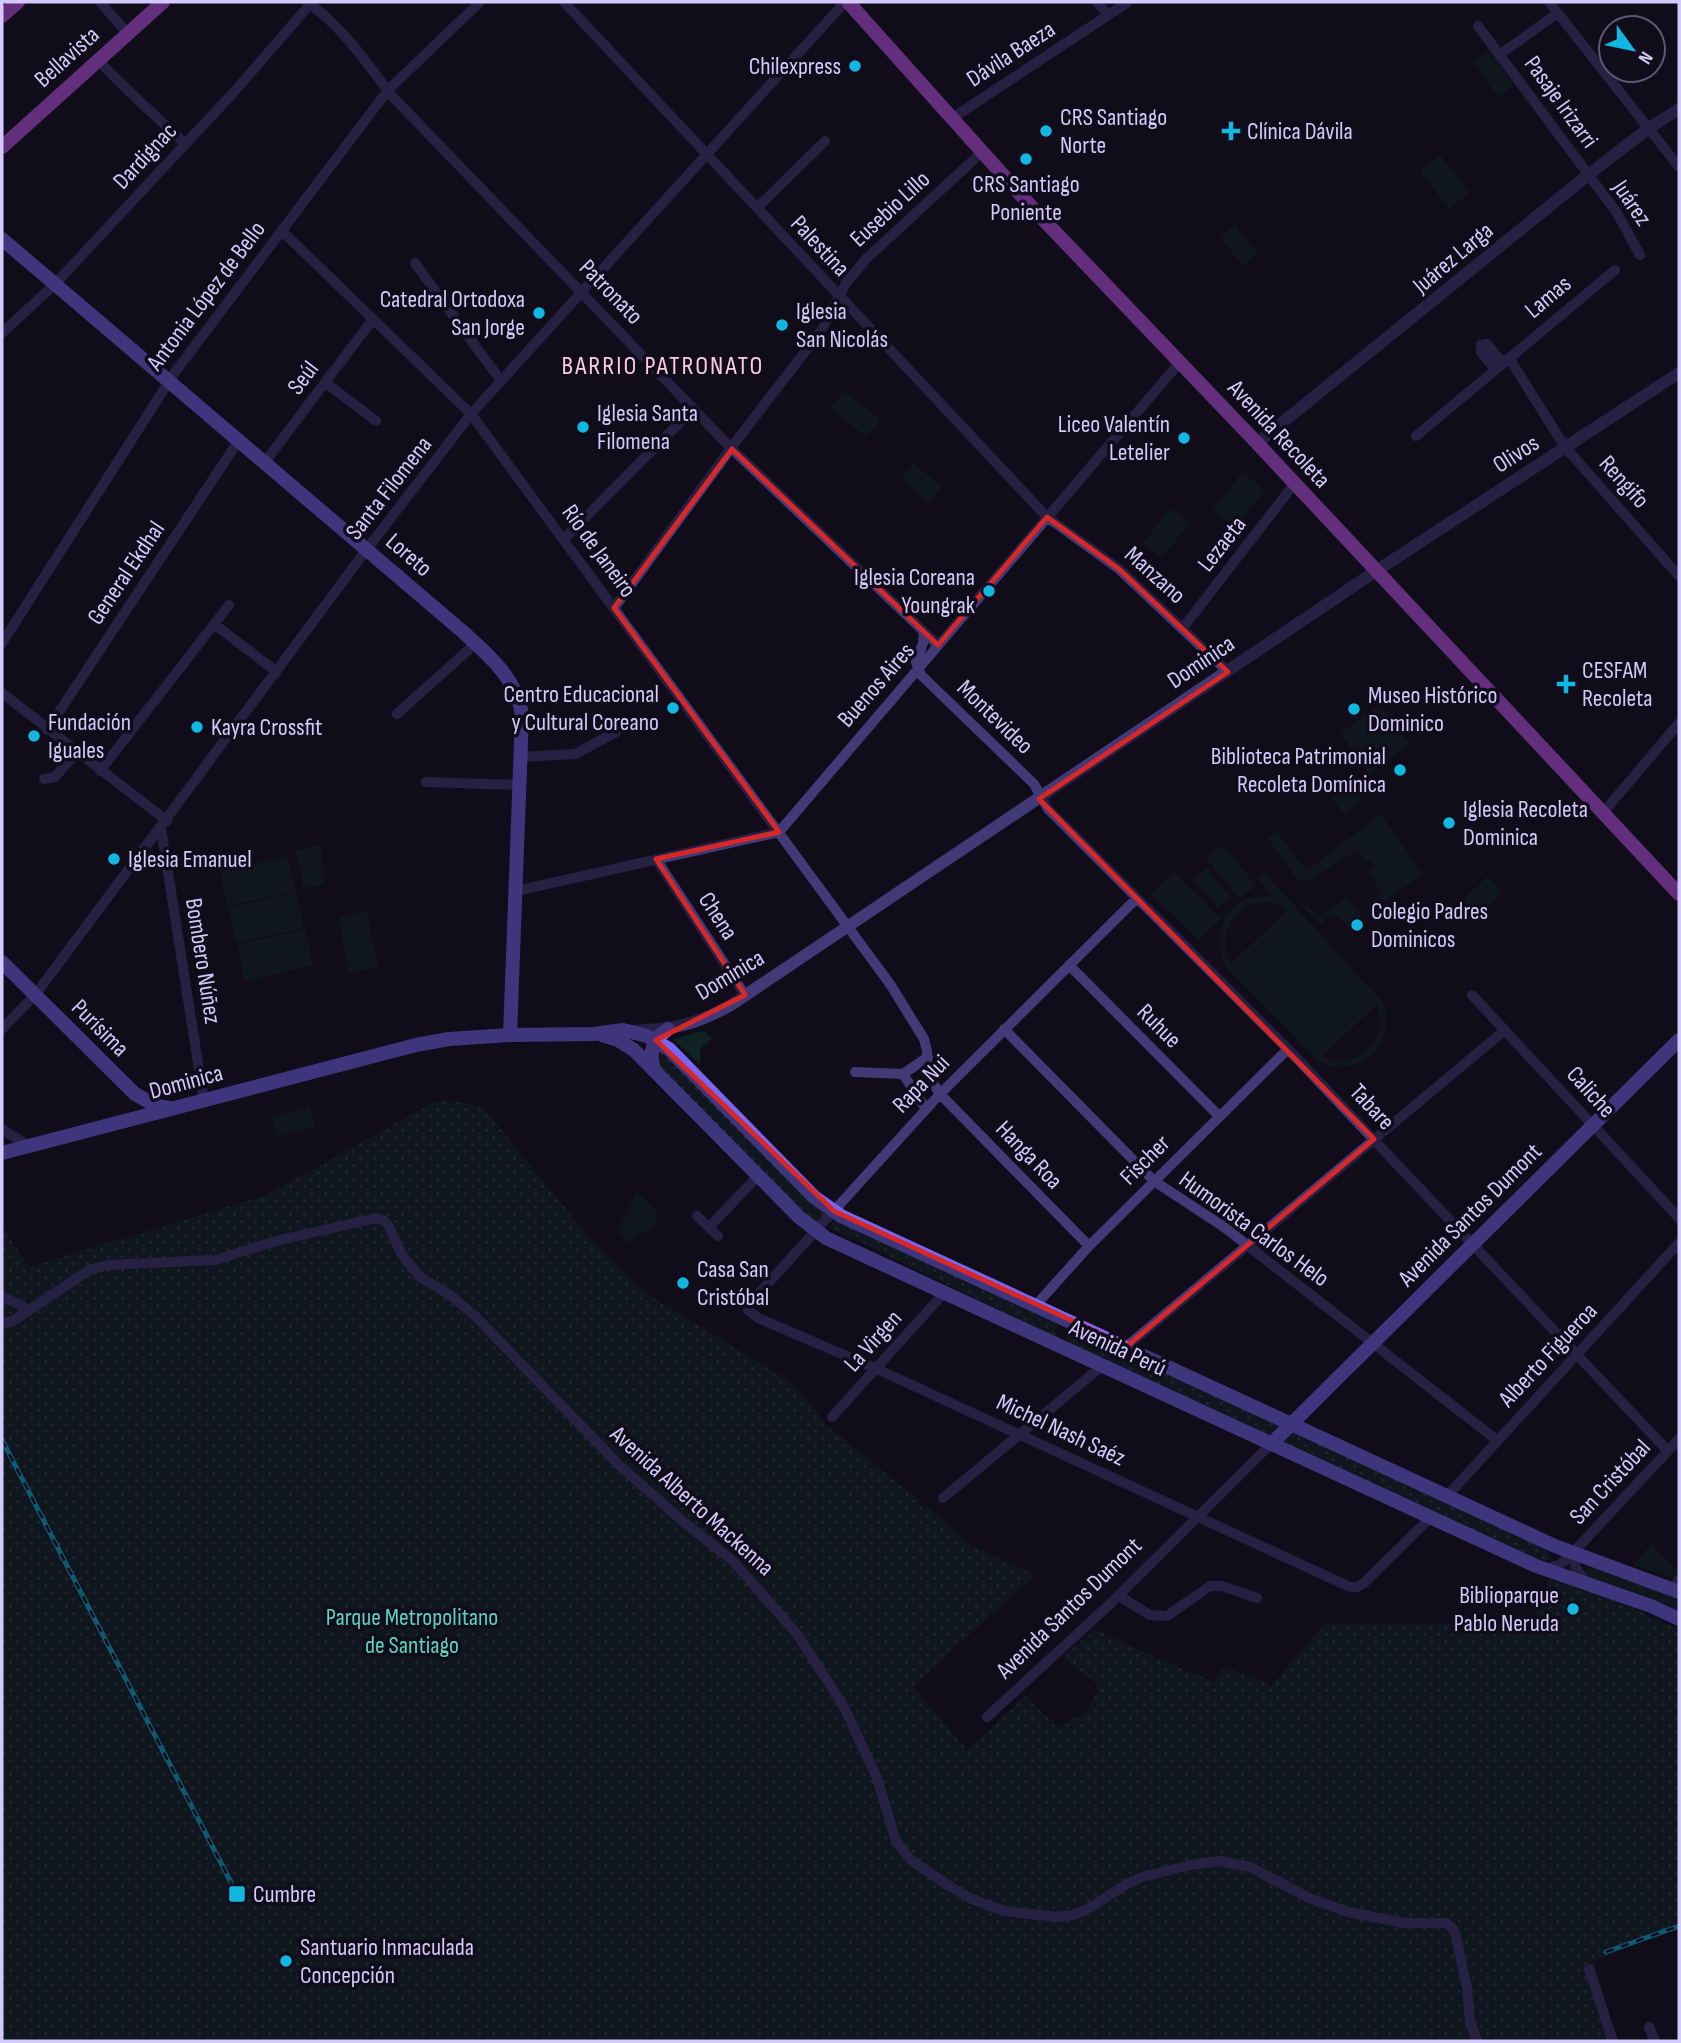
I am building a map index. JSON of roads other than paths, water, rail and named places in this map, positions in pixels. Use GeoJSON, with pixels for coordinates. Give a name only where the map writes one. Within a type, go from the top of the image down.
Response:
{"type":"FeatureCollection","features":[{"type":"Feature","properties":{"kind":"main road"},"geometry":{"type":"LineString","coordinates":[[2,16],[18,2]]}},
{"type":"Feature","properties":{"kind":"main road","name":"Bellavista"},"geometry":{"type":"LineString","coordinates":[[2,147],[163,2]]}},
{"type":"Feature","properties":{"kind":"main road","name":"Avenida Recoleta"},"geometry":{"type":"LineString","coordinates":[[846,2],[981,153],[1679,894]]}},
{"type":"Feature","properties":{"kind":"main road","name":"Loreto"},"geometry":{"type":"LineString","coordinates":[[2,239],[476,643],[501,670],[519,699],[522,716],[510,1035]]}},
{"type":"Feature","properties":{"kind":"main road","name":"Purísima"},"geometry":{"type":"LineString","coordinates":[[2,962],[135,1094],[155,1105],[177,1108]]}},
{"type":"Feature","properties":{"kind":"main road"},"geometry":{"type":"LineString","coordinates":[[656,1073],[651,1054],[656,1040],[668,1030]]}},
{"type":"Feature","properties":{"kind":"main road","name":"Dominica"},"geometry":{"type":"LineString","coordinates":[[2,1153],[423,1043],[465,1037],[630,1031]]}},
{"type":"Feature","properties":{"kind":"main road","name":"Avenida Perú"},"geometry":{"type":"LineString","coordinates":[[630,1031],[656,1040],[669,1049],[814,1197],[834,1211],[1573,1554],[1677,1586]]}},
{"type":"Feature","properties":{"kind":"main road","name":"Avenida Perú"},"geometry":{"type":"LineString","coordinates":[[594,1034],[624,1042],[816,1231],[836,1243],[1542,1568],[1651,1605],[1679,1619]]}},
{"type":"Feature","properties":{"kind":"main road","name":"Avenida Santos Dumont"},"geometry":{"type":"LineString","coordinates":[[1272,1443],[1679,1040]]}},
{"type":"Feature","properties":{"kind":"main road"},"geometry":{"type":"LineString","coordinates":[[129,1121],[138,1114],[138,1099],[135,1094]]}},
{"type":"Feature","properties":{"kind":"main road"},"geometry":{"type":"LineString","coordinates":[[1063,1348],[1058,1336],[1060,1330],[1075,1322]]}},
{"type":"Feature","properties":{"kind":"street"},"geometry":{"type":"LineString","coordinates":[[100,2],[128,34]]}},
{"type":"Feature","properties":{"kind":"street","name":"Patronato"},"geometry":{"type":"LineString","coordinates":[[310,2],[348,41],[388,90],[732,449],[938,645]]}},
{"type":"Feature","properties":{"kind":"street","name":"Dardignac"},"geometry":{"type":"LineString","coordinates":[[2,332],[55,284],[233,93],[310,2]]}},
{"type":"Feature","properties":{"kind":"street","name":"Antonia López de Bello"},"geometry":{"type":"LineString","coordinates":[[2,643],[169,380],[388,90],[480,2]]}},
{"type":"Feature","properties":{"kind":"street","name":"Palestina"},"geometry":{"type":"LineString","coordinates":[[564,2],[1048,517]]}},
{"type":"Feature","properties":{"kind":"street","name":"Santa Filomena"},"geometry":{"type":"LineString","coordinates":[[2,1029],[35,995],[367,549],[471,414],[846,2]]}},
{"type":"Feature","properties":{"kind":"street"},"geometry":{"type":"LineString","coordinates":[[1097,2],[1108,15]]}},
{"type":"Feature","properties":{"kind":"street","name":"Dávila Baeza"},"geometry":{"type":"LineString","coordinates":[[951,119],[1128,2]]}},
{"type":"Feature","properties":{"kind":"street"},"geometry":{"type":"LineString","coordinates":[[1549,2],[1679,166]]}},
{"type":"Feature","properties":{"kind":"street","name":"Pasaje Irizarri"},"geometry":{"type":"LineString","coordinates":[[1499,55],[1558,13]]}},
{"type":"Feature","properties":{"kind":"street","name":"Pasaje Irizarri"},"geometry":{"type":"LineString","coordinates":[[1478,26],[1588,175]]}},
{"type":"Feature","properties":{"kind":"street"},"geometry":{"type":"LineString","coordinates":[[98,60],[185,144]]}},
{"type":"Feature","properties":{"kind":"street","name":"Juárez Larga"},"geometry":{"type":"LineString","coordinates":[[1257,443],[1588,175],[1649,128],[1679,109]]}},
{"type":"Feature","properties":{"kind":"street"},"geometry":{"type":"LineString","coordinates":[[757,208],[825,141]]}},
{"type":"Feature","properties":{"kind":"street","name":"Eusebio Lillo"},"geometry":{"type":"LineString","coordinates":[[614,608],[821,331],[849,278],[866,259],[981,153]]}},
{"type":"Feature","properties":{"kind":"street","name":"Juárez"},"geometry":{"type":"LineString","coordinates":[[1588,175],[1617,213],[1640,255]]}},
{"type":"Feature","properties":{"kind":"street","name":"Río de Janeiro"},"geometry":{"type":"LineString","coordinates":[[281,230],[471,414],[847,927]]}},
{"type":"Feature","properties":{"kind":"street"},"geometry":{"type":"LineString","coordinates":[[415,263],[501,381]]}},
{"type":"Feature","properties":{"kind":"street","name":"Lamas"},"geometry":{"type":"LineString","coordinates":[[1416,436],[1615,270]]}},
{"type":"Feature","properties":{"kind":"street","name":"Seúl"},"geometry":{"type":"LineString","coordinates":[[265,462],[373,319]]}},
{"type":"Feature","properties":{"kind":"street","name":"Buenos Aires"},"geometry":{"type":"LineString","coordinates":[[779,832],[1180,362]]}},
{"type":"Feature","properties":{"kind":"street"},"geometry":{"type":"LineString","coordinates":[[1502,363],[1565,447]]}},
{"type":"Feature","properties":{"kind":"street","name":"Olivos"},"geometry":{"type":"LineString","coordinates":[[1376,571],[1679,373]]}},
{"type":"Feature","properties":{"kind":"street"},"geometry":{"type":"LineString","coordinates":[[326,383],[376,421]]}},
{"type":"Feature","properties":{"kind":"street"},"geometry":{"type":"LineString","coordinates":[[564,539],[693,409]]}},
{"type":"Feature","properties":{"kind":"street","name":"General Ekdhal"},"geometry":{"type":"LineString","coordinates":[[47,730],[239,440]]}},
{"type":"Feature","properties":{"kind":"street","name":"Rengifo"},"geometry":{"type":"LineString","coordinates":[[1565,447],[1679,576]]}},
{"type":"Feature","properties":{"kind":"street","name":"Lezaeta"},"geometry":{"type":"LineString","coordinates":[[1182,629],[1294,483]]}},
{"type":"Feature","properties":{"kind":"street","name":"Manzano"},"geometry":{"type":"LineString","coordinates":[[1048,517],[1119,569],[1228,672]]}},
{"type":"Feature","properties":{"kind":"street","name":"Dominica"},"geometry":{"type":"LineString","coordinates":[[630,1031],[668,1030],[708,1017],[745,995],[1376,571]]}},
{"type":"Feature","properties":{"kind":"street"},"geometry":{"type":"LineString","coordinates":[[100,771],[229,605]]}},
{"type":"Feature","properties":{"kind":"street"},"geometry":{"type":"LineString","coordinates":[[214,624],[277,672]]}},
{"type":"Feature","properties":{"kind":"street"},"geometry":{"type":"LineString","coordinates":[[917,669],[916,662],[924,632]]}},
{"type":"Feature","properties":{"kind":"street"},"geometry":{"type":"LineString","coordinates":[[397,714],[476,643]]}},
{"type":"Feature","properties":{"kind":"street","name":"Montevideo"},"geometry":{"type":"LineString","coordinates":[[917,669],[1034,784],[1042,797]]}},
{"type":"Feature","properties":{"kind":"street"},"geometry":{"type":"LineString","coordinates":[[2,693],[164,824]]}},
{"type":"Feature","properties":{"kind":"street"},"geometry":{"type":"LineString","coordinates":[[1602,814],[1679,723]]}},
{"type":"Feature","properties":{"kind":"street"},"geometry":{"type":"LineString","coordinates":[[521,757],[575,754],[616,732]]}},
{"type":"Feature","properties":{"kind":"street"},"geometry":{"type":"LineString","coordinates":[[44,779],[55,777],[76,753]]}},
{"type":"Feature","properties":{"kind":"street"},"geometry":{"type":"LineString","coordinates":[[426,782],[520,785]]}},
{"type":"Feature","properties":{"kind":"street","name":"Tabare"},"geometry":{"type":"LineString","coordinates":[[1042,797],[1048,809],[1288,1049],[1668,1451]]}},
{"type":"Feature","properties":{"kind":"street","name":"Bombero Núñez"},"geometry":{"type":"LineString","coordinates":[[164,824],[204,1101]]}},
{"type":"Feature","properties":{"kind":"street"},"geometry":{"type":"LineString","coordinates":[[516,891],[779,832]]}},
{"type":"Feature","properties":{"kind":"street","name":"Chena"},"geometry":{"type":"LineString","coordinates":[[656,859],[745,995]]}},
{"type":"Feature","properties":{"kind":"street","name":"Rapa Nui"},"geometry":{"type":"LineString","coordinates":[[748,1310],[750,1303],[940,1094],[1137,898]]}},
{"type":"Feature","properties":{"kind":"street"},"geometry":{"type":"LineString","coordinates":[[847,927],[890,984],[921,1034],[928,1057],[928,1075],[940,1094]]}},
{"type":"Feature","properties":{"kind":"street","name":"Ruhue"},"geometry":{"type":"LineString","coordinates":[[1069,965],[1219,1116]]}},
{"type":"Feature","properties":{"kind":"street","name":"Caliche"},"geometry":{"type":"LineString","coordinates":[[1472,995],[1679,1218]]}},
{"type":"Feature","properties":{"kind":"street","name":"Humorista Carlos Helo"},"geometry":{"type":"LineString","coordinates":[[1004,1029],[1154,1181],[1197,1208],[1247,1245],[1498,1441]]}},
{"type":"Feature","properties":{"kind":"street"},"geometry":{"type":"LineString","coordinates":[[1127,1346],[1505,1030]]}},
{"type":"Feature","properties":{"kind":"street","name":"Fischer"},"geometry":{"type":"LineString","coordinates":[[1036,1305],[1089,1246],[1288,1049]]}},
{"type":"Feature","properties":{"kind":"street"},"geometry":{"type":"LineString","coordinates":[[855,1072],[903,1074],[928,1057]]}},
{"type":"Feature","properties":{"kind":"street"},"geometry":{"type":"LineString","coordinates":[[903,1074],[926,1109]]}},
{"type":"Feature","properties":{"kind":"street","name":"Hanga Roa"},"geometry":{"type":"LineString","coordinates":[[940,1094],[1089,1246]]}},
{"type":"Feature","properties":{"kind":"street"},"geometry":{"type":"LineString","coordinates":[[2,1129],[27,1145]]}},
{"type":"Feature","properties":{"kind":"street"},"geometry":{"type":"LineString","coordinates":[[709,1227],[758,1176]]}},
{"type":"Feature","properties":{"kind":"street"},"geometry":{"type":"LineString","coordinates":[[697,1216],[718,1236]]}},
{"type":"Feature","properties":{"kind":"street","name":"Avenida Alberto Mackenna"},"geometry":{"type":"LineString","coordinates":[[28,1311],[89,1270],[108,1265],[120,1262],[215,1260],[326,1228],[366,1219],[383,1220],[402,1255],[420,1277],[450,1295],[474,1315],[619,1465],[686,1524],[730,1558],[797,1634],[843,1705],[877,1779],[896,1841],[923,1870],[989,1907],[1013,1913],[1057,1917],[1080,1912],[1125,1885],[1149,1875],[1219,1861],[1235,1862],[1264,1872],[1309,1898],[1348,1912],[1404,1923],[1446,1923],[1456,1936],[1477,2041]]}},
{"type":"Feature","properties":{"kind":"street","name":"Alberto Figueroa"},"geometry":{"type":"LineString","coordinates":[[1448,1495],[1679,1243]]}},
{"type":"Feature","properties":{"kind":"street","name":"La Virgen"},"geometry":{"type":"LineString","coordinates":[[831,1417],[944,1293]]}},
{"type":"Feature","properties":{"kind":"street"},"geometry":{"type":"LineString","coordinates":[[2,1297],[28,1311],[13,1321],[2,1323]]}},
{"type":"Feature","properties":{"kind":"street","name":"Michel Nash Saéz"},"geometry":{"type":"LineString","coordinates":[[748,1310],[758,1318],[877,1369],[1348,1586],[1357,1587],[1364,1583],[1430,1518]]}},
{"type":"Feature","properties":{"kind":"street"},"geometry":{"type":"LineString","coordinates":[[943,1498],[1101,1366]]}},
{"type":"Feature","properties":{"kind":"street","name":"San Cristóbal"},"geometry":{"type":"LineString","coordinates":[[1542,1568],[1564,1563],[1679,1439]]}},
{"type":"Feature","properties":{"kind":"street","name":"Avenida Santos Dumont"},"geometry":{"type":"LineString","coordinates":[[987,1717],[1119,1595],[1272,1443]]}},
{"type":"Feature","properties":{"kind":"street","name":"San Cristóbal"},"geometry":{"type":"LineString","coordinates":[[1573,1554],[1576,1568],[1588,1583]]}},
{"type":"Feature","properties":{"kind":"street"},"geometry":{"type":"LineString","coordinates":[[1119,1595],[1150,1615],[1167,1616],[1210,1586],[1222,1586],[1257,1598]]}},
{"type":"Feature","properties":{"kind":"street"},"geometry":{"type":"LineString","coordinates":[[1590,1969],[1613,2041]]}},
{"type":"Feature","properties":{"kind":"street"},"geometry":{"type":"LineString","coordinates":[[1649,2027],[1655,2041]]}},
{"type":"Feature","properties":{"kind":"railway"},"geometry":{"type":"LineString","coordinates":[[2,1440],[237,1894]]}},
{"type":"Feature","properties":{"kind":"railway"},"geometry":{"type":"LineString","coordinates":[[1606,1952],[1679,1926]]}},
{"type":"Feature","properties":{"kind":"place","name":"Chilexpress"},"geometry":{"type":"Point","coordinates":[855,66]}},
{"type":"Feature","properties":{"kind":"place","name":"CRS Santiago Norte"},"geometry":{"type":"Point","coordinates":[1046,131]}},
{"type":"Feature","properties":{"kind":"place","name":"Clínica Dávila"},"geometry":{"type":"Point","coordinates":[1231,131]}},
{"type":"Feature","properties":{"kind":"place","name":"CRS Santiago Poniente"},"geometry":{"type":"Point","coordinates":[1026,159]}},
{"type":"Feature","properties":{"kind":"place","name":"Catedral Ortodoxa San Jorge"},"geometry":{"type":"Point","coordinates":[539,313]}},
{"type":"Feature","properties":{"kind":"place","name":"Iglesia San Nicolás"},"geometry":{"type":"Point","coordinates":[782,325]}},
{"type":"Feature","properties":{"kind":"place","name":"Iglesia Santa Filomena"},"geometry":{"type":"Point","coordinates":[583,427]}},
{"type":"Feature","properties":{"kind":"place","name":"Liceo Valentín Letelier"},"geometry":{"type":"Point","coordinates":[1184,438]}},
{"type":"Feature","properties":{"kind":"place","name":"Iglesia Coreana Youngrak"},"geometry":{"type":"Point","coordinates":[989,591]}},
{"type":"Feature","properties":{"kind":"place","name":"CESFAM Recoleta"},"geometry":{"type":"Point","coordinates":[1566,684]}},
{"type":"Feature","properties":{"kind":"place","name":"Centro Educacional y Cultural Coreano"},"geometry":{"type":"Point","coordinates":[673,708]}},
{"type":"Feature","properties":{"kind":"place","name":"Museo Histórico Dominico"},"geometry":{"type":"Point","coordinates":[1354,709]}},
{"type":"Feature","properties":{"kind":"place","name":"Kayra Crossfit"},"geometry":{"type":"Point","coordinates":[197,727]}},
{"type":"Feature","properties":{"kind":"place","name":"Fundación Iguales"},"geometry":{"type":"Point","coordinates":[34,736]}},
{"type":"Feature","properties":{"kind":"place","name":"Biblioteca Patrimonial Recoleta Domínica"},"geometry":{"type":"Point","coordinates":[1400,770]}},
{"type":"Feature","properties":{"kind":"place","name":"Iglesia Recoleta Dominica"},"geometry":{"type":"Point","coordinates":[1449,823]}},
{"type":"Feature","properties":{"kind":"place","name":"Iglesia Emanuel"},"geometry":{"type":"Point","coordinates":[114,859]}},
{"type":"Feature","properties":{"kind":"place","name":"Colegio Padres Dominicos"},"geometry":{"type":"Point","coordinates":[1357,925]}},
{"type":"Feature","properties":{"kind":"place","name":"Casa San Cristóbal"},"geometry":{"type":"Point","coordinates":[683,1283]}},
{"type":"Feature","properties":{"kind":"place","name":"Biblioparque Pablo Neruda"},"geometry":{"type":"Point","coordinates":[1573,1609]}},
{"type":"Feature","properties":{"kind":"place","name":"Cumbre"},"geometry":{"type":"Point","coordinates":[237,1894]}},
{"type":"Feature","properties":{"kind":"place","name":"Santuario Inmaculada Concepción"},"geometry":{"type":"Point","coordinates":[286,1961]}},
{"type":"Feature","properties":{"kind":"district","name":"BARRIO PATRONATO"},"geometry":{"type":"Point","coordinates":[663,366]}},
{"type":"Feature","properties":{"kind":"park label","name":"Parque Metropolitano de Santiago"},"geometry":{"type":"Point","coordinates":[412,1631]}}]}
